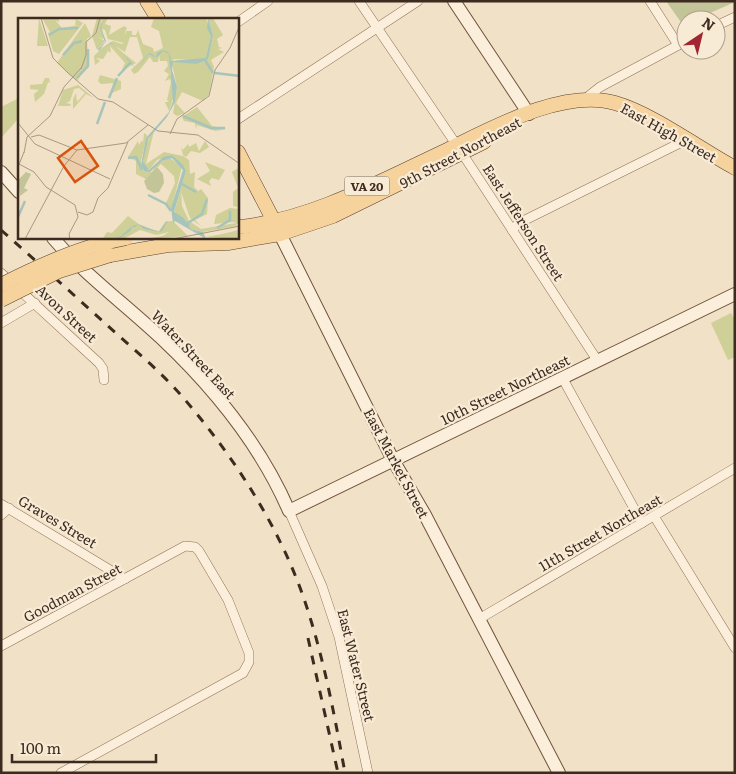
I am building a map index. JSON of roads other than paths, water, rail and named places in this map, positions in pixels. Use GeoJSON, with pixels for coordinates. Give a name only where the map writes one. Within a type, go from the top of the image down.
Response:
{"type":"FeatureCollection","features":[{"type":"Feature","properties":{"kind":"main road"},"geometry":{"type":"LineString","coordinates":[[147,1],[157,18]]}},
{"type":"Feature","properties":{"kind":"main road","name":"East High Street"},"geometry":{"type":"LineString","coordinates":[[529,114],[558,104],[585,99],[604,100],[625,106],[735,168]]}},
{"type":"Feature","properties":{"kind":"main road","name":"9th Street Northeast"},"geometry":{"type":"LineString","coordinates":[[1,300],[59,271],[110,255],[168,245],[237,242],[277,228],[333,216],[516,118],[529,114]]}},
{"type":"Feature","properties":{"kind":"main road","name":"East Market Street"},"geometry":{"type":"LineString","coordinates":[[239,154],[277,228]]}},
{"type":"Feature","properties":{"kind":"main road","name":"9th Street Northeast"},"geometry":{"type":"LineString","coordinates":[[239,226],[277,228]]}},
{"type":"Feature","properties":{"kind":"main road"},"geometry":{"type":"LineString","coordinates":[[1,285],[20,275],[76,253],[118,239]]}},
{"type":"Feature","properties":{"kind":"street"},"geometry":{"type":"LineString","coordinates":[[239,21],[268,1]]}},
{"type":"Feature","properties":{"kind":"street","name":"East Jefferson Street"},"geometry":{"type":"LineString","coordinates":[[359,1],[459,149],[597,360]]}},
{"type":"Feature","properties":{"kind":"street"},"geometry":{"type":"LineString","coordinates":[[239,118],[418,1]]}},
{"type":"Feature","properties":{"kind":"street"},"geometry":{"type":"LineString","coordinates":[[454,1],[529,114]]}},
{"type":"Feature","properties":{"kind":"street"},"geometry":{"type":"LineString","coordinates":[[650,1],[676,35]]}},
{"type":"Feature","properties":{"kind":"street"},"geometry":{"type":"LineString","coordinates":[[585,99],[600,87],[676,46]]}},
{"type":"Feature","properties":{"kind":"street"},"geometry":{"type":"LineString","coordinates":[[512,230],[519,223],[536,214],[686,140]]}},
{"type":"Feature","properties":{"kind":"street"},"geometry":{"type":"LineString","coordinates":[[1,172],[18,191]]}},
{"type":"Feature","properties":{"kind":"street","name":"East Market Street"},"geometry":{"type":"LineString","coordinates":[[277,228],[393,460],[425,515],[559,773]]}},
{"type":"Feature","properties":{"kind":"street","name":"Water Street East"},"geometry":{"type":"LineString","coordinates":[[54,239],[162,339],[208,387],[270,472],[289,511]]}},
{"type":"Feature","properties":{"kind":"street","name":"Avon Street"},"geometry":{"type":"LineString","coordinates":[[1,273],[99,362],[104,380]]}},
{"type":"Feature","properties":{"kind":"street","name":"10th Street Northeast"},"geometry":{"type":"LineString","coordinates":[[289,511],[735,294]]}},
{"type":"Feature","properties":{"kind":"street"},"geometry":{"type":"LineString","coordinates":[[1,323],[35,302]]}},
{"type":"Feature","properties":{"kind":"street"},"geometry":{"type":"LineString","coordinates":[[563,379],[642,524]]}},
{"type":"Feature","properties":{"kind":"street","name":"11th Street Northeast"},"geometry":{"type":"LineString","coordinates":[[479,619],[735,468]]}},
{"type":"Feature","properties":{"kind":"street"},"geometry":{"type":"LineString","coordinates":[[1,515],[5,506]]}},
{"type":"Feature","properties":{"kind":"street","name":"Graves Street"},"geometry":{"type":"LineString","coordinates":[[5,506],[125,579]]}},
{"type":"Feature","properties":{"kind":"street","name":"East Water Street"},"geometry":{"type":"LineString","coordinates":[[289,511],[322,586],[339,637],[368,773]]}},
{"type":"Feature","properties":{"kind":"street"},"geometry":{"type":"LineString","coordinates":[[654,516],[735,648]]}},
{"type":"Feature","properties":{"kind":"street","name":"Goodman Street"},"geometry":{"type":"LineString","coordinates":[[1,646],[185,546],[191,546],[199,551],[228,600],[249,653],[246,670],[61,773]]}},
{"type":"Feature","properties":{"kind":"railway"},"geometry":{"type":"LineString","coordinates":[[1,230],[172,385],[200,418],[238,469],[271,524],[298,581],[325,671],[345,773]]}},
{"type":"Feature","properties":{"kind":"railway"},"geometry":{"type":"LineString","coordinates":[[308,638],[338,773]]}}]}
